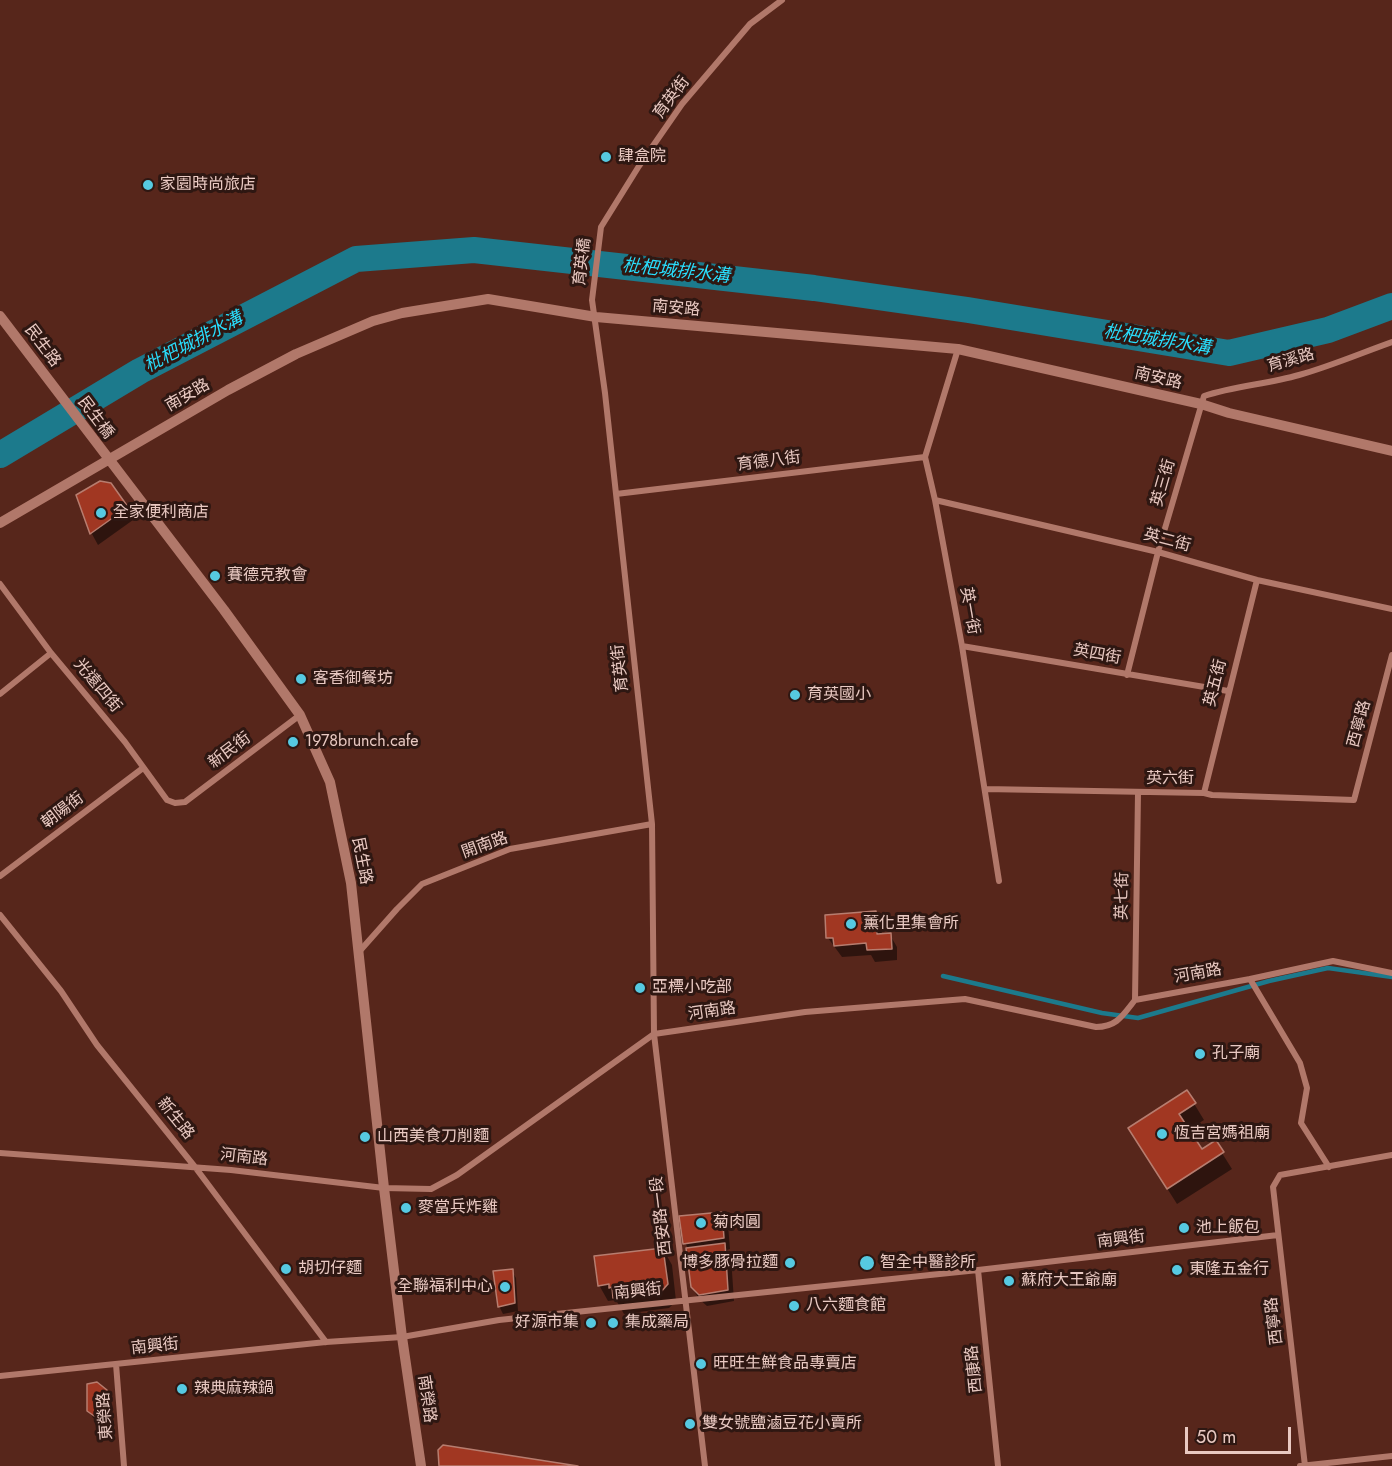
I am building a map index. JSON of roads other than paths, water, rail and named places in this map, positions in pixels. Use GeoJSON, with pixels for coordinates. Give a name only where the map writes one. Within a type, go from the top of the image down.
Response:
{"type":"FeatureCollection","features":[{"type":"Feature","properties":{"kind":"street","name":"育英街"},"geometry":{"type":"LineString","coordinates":[[601,227],[639,166],[682,104],[750,24],[782,0]]}},
{"type":"Feature","properties":{"kind":"street","name":"育英橋"},"geometry":{"type":"LineString","coordinates":[[592,300],[601,227]]}},
{"type":"Feature","properties":{"kind":"street","name":"南安路"},"geometry":{"type":"LineString","coordinates":[[0,523],[106,457],[296,354],[373,321],[488,298],[596,317],[957,349],[1201,404],[1228,413],[1392,451]]}},
{"type":"Feature","properties":{"kind":"street","name":"育英街"},"geometry":{"type":"LineString","coordinates":[[592,300],[596,317],[652,824],[654,1034]]}},
{"type":"Feature","properties":{"kind":"street","name":"民生路"},"geometry":{"type":"LineString","coordinates":[[0,316],[59,394]]}},
{"type":"Feature","properties":{"kind":"street","name":"育溪路"},"geometry":{"type":"LineString","coordinates":[[1201,404],[1204,396],[1220,390],[1252,386],[1300,375],[1392,342]]}},
{"type":"Feature","properties":{"kind":"street","name":"英一街"},"geometry":{"type":"LineString","coordinates":[[957,349],[925,457],[962,646],[999,881]]}},
{"type":"Feature","properties":{"kind":"street","name":"民生橋"},"geometry":{"type":"LineString","coordinates":[[59,394],[106,457]]}},
{"type":"Feature","properties":{"kind":"street","name":"英三街"},"geometry":{"type":"LineString","coordinates":[[1127,675],[1158,552],[1201,404]]}},
{"type":"Feature","properties":{"kind":"street","name":"民生路"},"geometry":{"type":"LineString","coordinates":[[106,457],[224,610],[300,715],[330,782],[351,883],[402,1337]]}},
{"type":"Feature","properties":{"kind":"street","name":"育德八街"},"geometry":{"type":"LineString","coordinates":[[616,494],[925,457]]}},
{"type":"Feature","properties":{"kind":"street","name":"英二街"},"geometry":{"type":"LineString","coordinates":[[935,500],[1158,552],[1257,580],[1392,609]]}},
{"type":"Feature","properties":{"kind":"street","name":"英五街"},"geometry":{"type":"LineString","coordinates":[[1203,793],[1257,580]]}},
{"type":"Feature","properties":{"kind":"street","name":"光遠四街"},"geometry":{"type":"LineString","coordinates":[[0,584],[51,653],[125,742],[167,800],[175,803]]}},
{"type":"Feature","properties":{"kind":"street","name":"英四街"},"geometry":{"type":"LineString","coordinates":[[962,646],[1228,691]]}},
{"type":"Feature","properties":{"kind":"street"},"geometry":{"type":"LineString","coordinates":[[0,694],[51,653]]}},
{"type":"Feature","properties":{"kind":"street","name":"西寧路"},"geometry":{"type":"LineString","coordinates":[[1354,800],[1392,655]]}},
{"type":"Feature","properties":{"kind":"street","name":"新民街"},"geometry":{"type":"LineString","coordinates":[[175,803],[185,802],[300,715]]}},
{"type":"Feature","properties":{"kind":"street","name":"朝陽街"},"geometry":{"type":"LineString","coordinates":[[0,876],[143,768]]}},
{"type":"Feature","properties":{"kind":"street","name":"英六街"},"geometry":{"type":"LineString","coordinates":[[985,789],[1203,793],[1354,800]]}},
{"type":"Feature","properties":{"kind":"street","name":"英七街"},"geometry":{"type":"LineString","coordinates":[[1135,1000],[1138,793]]}},
{"type":"Feature","properties":{"kind":"street","name":"開南路"},"geometry":{"type":"LineString","coordinates":[[358,953],[422,884],[510,849],[652,824]]}},
{"type":"Feature","properties":{"kind":"street","name":"新生路"},"geometry":{"type":"LineString","coordinates":[[0,915],[61,991],[97,1045],[195,1167],[326,1342]]}},
{"type":"Feature","properties":{"kind":"street","name":"河南路"},"geometry":{"type":"LineString","coordinates":[[0,1153],[195,1167],[384,1188],[431,1189],[457,1175],[654,1034],[805,1012],[965,999],[1096,1027],[1108,1027],[1119,1022],[1135,1000],[1334,961],[1392,973]]}},
{"type":"Feature","properties":{"kind":"street"},"geometry":{"type":"LineString","coordinates":[[1250,979],[1300,1063],[1307,1088],[1301,1122],[1329,1167],[1392,1155]]}},
{"type":"Feature","properties":{"kind":"street","name":"西安路一段"},"geometry":{"type":"LineString","coordinates":[[654,1034],[705,1466]]}},
{"type":"Feature","properties":{"kind":"street","name":"西寧路"},"geometry":{"type":"LineString","coordinates":[[1305,1466],[1273,1187],[1280,1175],[1329,1167]]}},
{"type":"Feature","properties":{"kind":"street","name":"南興街"},"geometry":{"type":"LineString","coordinates":[[0,1376],[326,1342],[402,1337],[499,1320],[978,1270],[1278,1235]]}},
{"type":"Feature","properties":{"kind":"street","name":"西康路"},"geometry":{"type":"LineString","coordinates":[[978,1270],[998,1466]]}},
{"type":"Feature","properties":{"kind":"street","name":"南榮路"},"geometry":{"type":"LineString","coordinates":[[402,1337],[421,1466]]}},
{"type":"Feature","properties":{"kind":"street","name":"東榮路"},"geometry":{"type":"LineString","coordinates":[[116,1364],[124,1466]]}},
{"type":"Feature","properties":{"kind":"street"},"geometry":{"type":"LineString","coordinates":[[1300,1466],[1392,1456]]}},
{"type":"Feature","properties":{"kind":"waterway","name":"枇杷城排水溝"},"geometry":{"type":"LineString","coordinates":[[0,455],[140,371],[356,259],[474,250],[814,288],[968,310],[1229,353],[1328,330],[1392,306]]}},
{"type":"Feature","properties":{"kind":"waterway"},"geometry":{"type":"LineString","coordinates":[[943,976],[1102,1013],[1138,1018],[1269,981],[1328,968],[1392,977]]}},
{"type":"Feature","properties":{"kind":"place","name":"肆盒院"},"geometry":{"type":"Point","coordinates":[606,157]}},
{"type":"Feature","properties":{"kind":"place","name":"家園時尚旅店"},"geometry":{"type":"Point","coordinates":[148,185]}},
{"type":"Feature","properties":{"kind":"place","name":"全家便利商店"},"geometry":{"type":"Point","coordinates":[101,513]}},
{"type":"Feature","properties":{"kind":"place","name":"賽德克教會"},"geometry":{"type":"Point","coordinates":[215,576]}},
{"type":"Feature","properties":{"kind":"place","name":"客香御餐坊"},"geometry":{"type":"Point","coordinates":[301,679]}},
{"type":"Feature","properties":{"kind":"place","name":"育英國小"},"geometry":{"type":"Point","coordinates":[795,695]}},
{"type":"Feature","properties":{"kind":"place","name":"1978brunch.cafe"},"geometry":{"type":"Point","coordinates":[293,742]}},
{"type":"Feature","properties":{"kind":"place","name":"薰化里集會所"},"geometry":{"type":"Point","coordinates":[851,924]}},
{"type":"Feature","properties":{"kind":"place","name":"亞標小吃部"},"geometry":{"type":"Point","coordinates":[640,988]}},
{"type":"Feature","properties":{"kind":"place","name":"孔子廟"},"geometry":{"type":"Point","coordinates":[1200,1054]}},
{"type":"Feature","properties":{"kind":"place","name":"恆吉宮媽祖廟"},"geometry":{"type":"Point","coordinates":[1162,1134]}},
{"type":"Feature","properties":{"kind":"place","name":"山西美食刀削麵"},"geometry":{"type":"Point","coordinates":[365,1137]}},
{"type":"Feature","properties":{"kind":"place","name":"麥當兵炸雞"},"geometry":{"type":"Point","coordinates":[406,1208]}},
{"type":"Feature","properties":{"kind":"place","name":"菊肉圓"},"geometry":{"type":"Point","coordinates":[701,1223]}},
{"type":"Feature","properties":{"kind":"place","name":"池上飯包"},"geometry":{"type":"Point","coordinates":[1184,1228]}},
{"type":"Feature","properties":{"kind":"place","name":"博多豚骨拉麵"},"geometry":{"type":"Point","coordinates":[790,1263]}},
{"type":"Feature","properties":{"kind":"place","name":"智全中醫診所"},"geometry":{"type":"Point","coordinates":[867,1263]}},
{"type":"Feature","properties":{"kind":"place","name":"胡切仔麵"},"geometry":{"type":"Point","coordinates":[286,1269]}},
{"type":"Feature","properties":{"kind":"place","name":"東隆五金行"},"geometry":{"type":"Point","coordinates":[1177,1270]}},
{"type":"Feature","properties":{"kind":"place","name":"蘇府大王爺廟"},"geometry":{"type":"Point","coordinates":[1009,1281]}},
{"type":"Feature","properties":{"kind":"place","name":"全聯福利中心"},"geometry":{"type":"Point","coordinates":[505,1287]}},
{"type":"Feature","properties":{"kind":"place","name":"八六麵食館"},"geometry":{"type":"Point","coordinates":[794,1306]}},
{"type":"Feature","properties":{"kind":"place","name":"好源市集"},"geometry":{"type":"Point","coordinates":[591,1323]}},
{"type":"Feature","properties":{"kind":"place","name":"集成藥局"},"geometry":{"type":"Point","coordinates":[613,1323]}},
{"type":"Feature","properties":{"kind":"place","name":"旺旺生鮮食品專賣店"},"geometry":{"type":"Point","coordinates":[701,1364]}},
{"type":"Feature","properties":{"kind":"place","name":"辣典麻辣鍋"},"geometry":{"type":"Point","coordinates":[182,1389]}},
{"type":"Feature","properties":{"kind":"place","name":"雙女號鹽滷豆花小賣所"},"geometry":{"type":"Point","coordinates":[690,1424]}}]}
